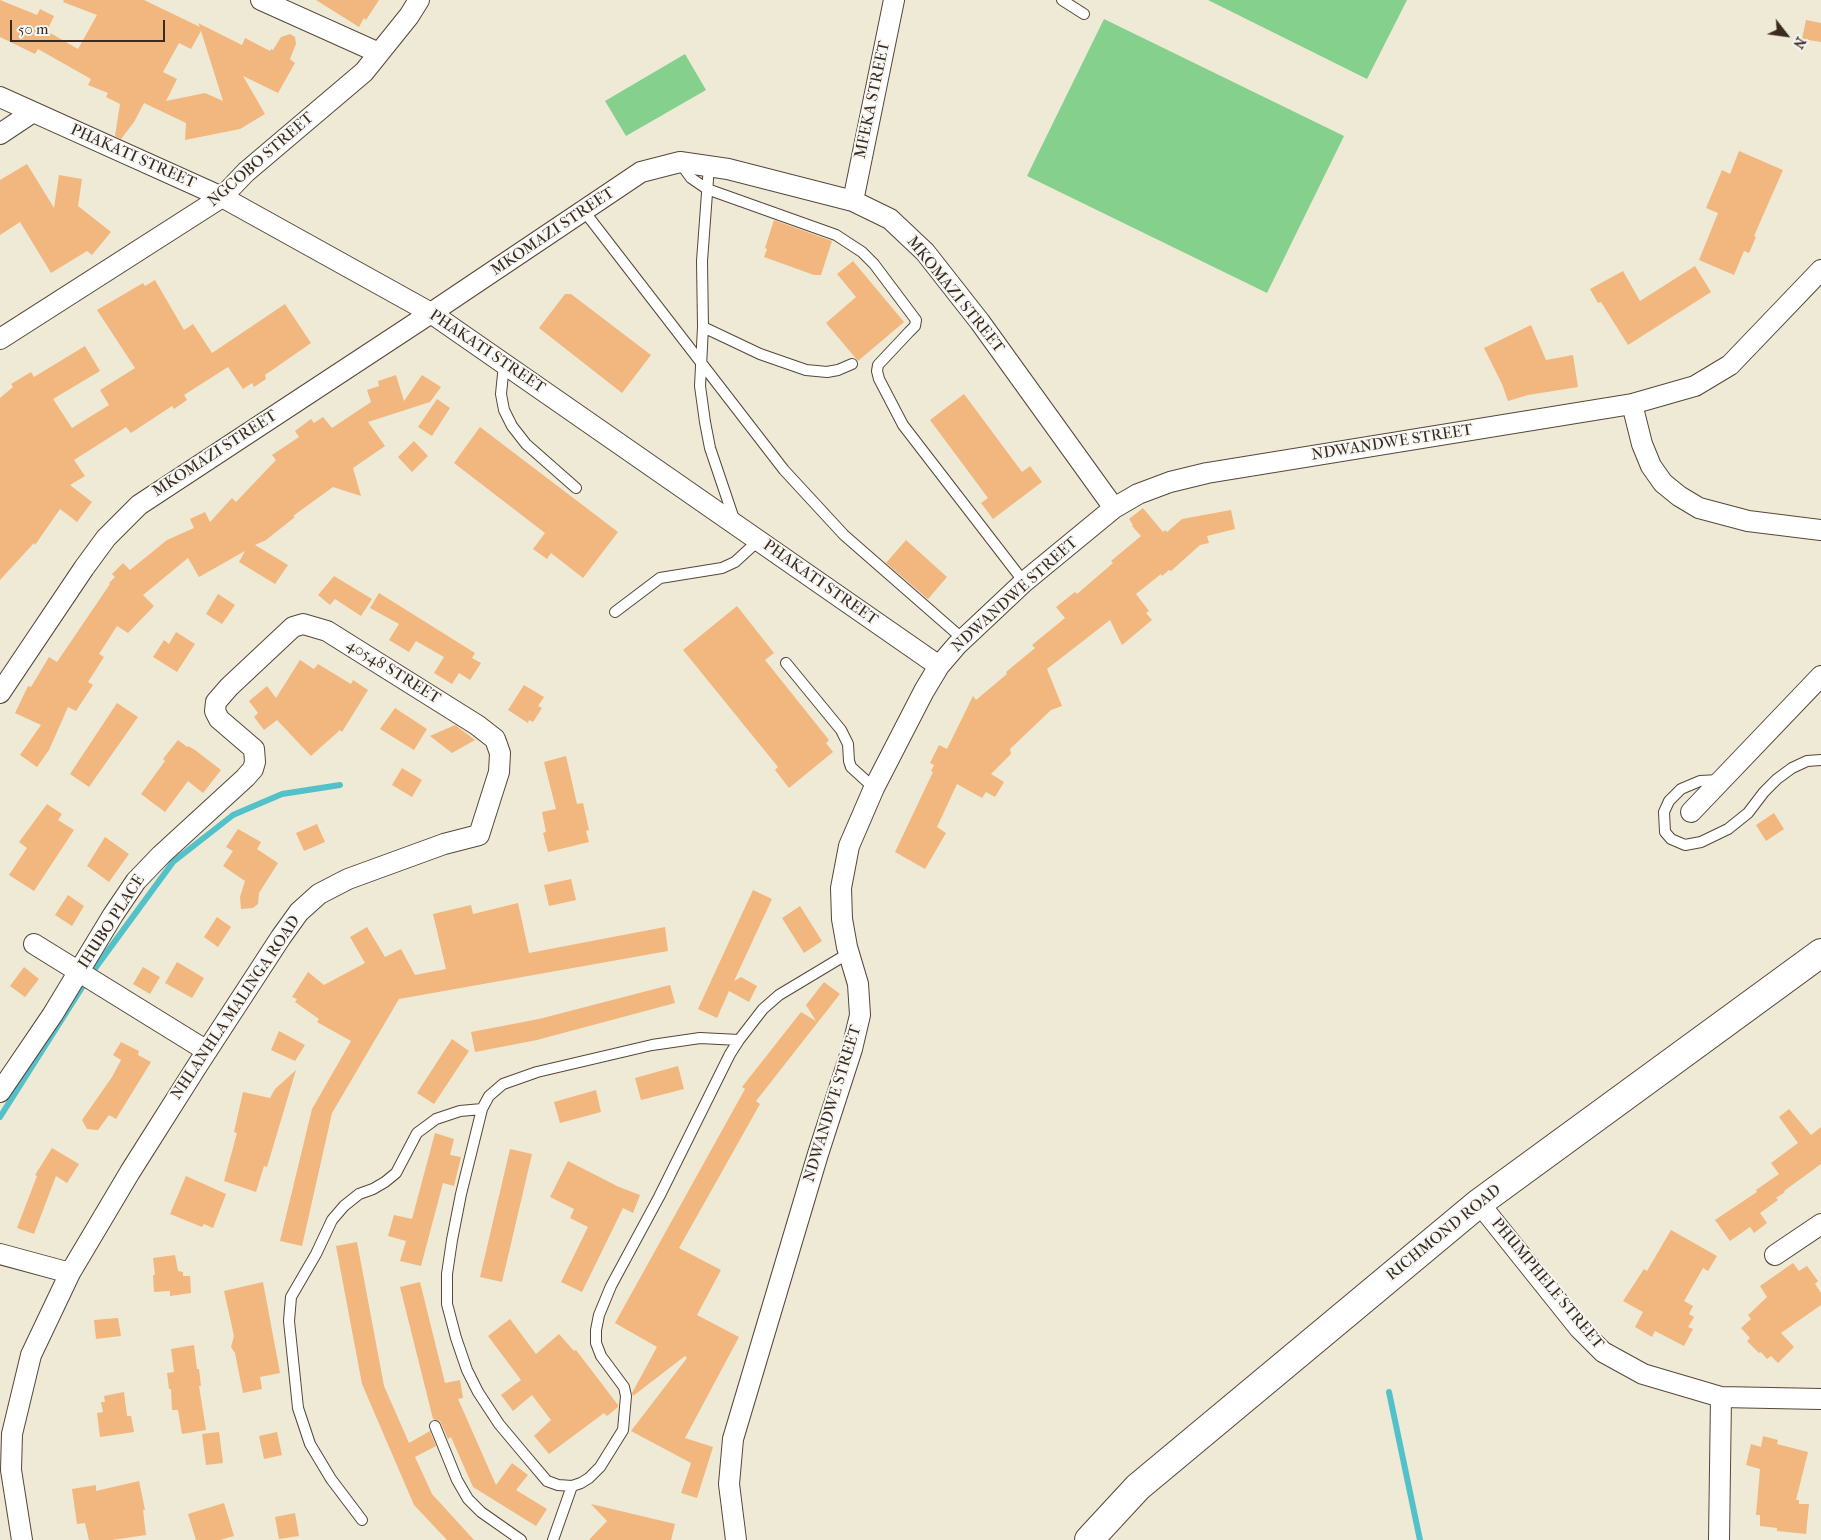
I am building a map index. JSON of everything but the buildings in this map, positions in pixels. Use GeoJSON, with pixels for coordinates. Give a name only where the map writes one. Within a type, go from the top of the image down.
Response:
{"type":"FeatureCollection","features":[{"type":"Feature","properties":{"kind":"highway","name":"RICHMOND ROAD"},"geometry":{"type":"LineString","coordinates":[[1090,1540],[1138,1487],[1479,1203],[1821,953]]}},
{"type":"Feature","properties":{"kind":"street"},"geometry":{"type":"LineString","coordinates":[[261,0],[379,53]]}},
{"type":"Feature","properties":{"kind":"street","name":"NGCOBO STREET"},"geometry":{"type":"LineString","coordinates":[[0,340],[222,197],[246,172],[364,72],[409,16],[419,0]]}},
{"type":"Feature","properties":{"kind":"street","name":"MFEKA STREET"},"geometry":{"type":"LineString","coordinates":[[853,201],[894,0]]}},
{"type":"Feature","properties":{"kind":"street","name":"PHAKATI STREET"},"geometry":{"type":"LineString","coordinates":[[0,97],[222,197],[431,313],[939,666]]}},
{"type":"Feature","properties":{"kind":"street"},"geometry":{"type":"LineString","coordinates":[[0,134],[33,112]]}},
{"type":"Feature","properties":{"kind":"street","name":"MKOMAZI STREET"},"geometry":{"type":"LineString","coordinates":[[0,693],[106,538],[139,504],[642,172],[680,162],[728,169],[853,201],[890,219],[925,252],[980,322],[1114,508]]}},
{"type":"Feature","properties":{"kind":"street","name":"NDWANDWE STREET"},"geometry":{"type":"LineString","coordinates":[[736,1540],[729,1484],[733,1439],[818,1154],[852,1048],[860,1015],[858,984],[842,919],[841,888],[849,846],[874,788],[939,666],[963,639],[1024,582],[1114,508],[1138,494],[1170,482],[1207,473],[1632,404],[1695,386],[1730,365],[1821,270]]}},
{"type":"Feature","properties":{"kind":"street"},"geometry":{"type":"LineString","coordinates":[[1632,404],[1642,444],[1651,466],[1663,482],[1679,496],[1699,508],[1748,521],[1821,530]]}},
{"type":"Feature","properties":{"kind":"street","name":"40548 STREET"},"geometry":{"type":"LineString","coordinates":[[216,702],[229,687],[293,627],[303,624],[327,631],[478,725],[495,739],[500,753],[499,772],[479,835]]}},
{"type":"Feature","properties":{"kind":"street"},"geometry":{"type":"LineString","coordinates":[[1691,812],[1821,676]]}},
{"type":"Feature","properties":{"kind":"street","name":"IHUBO PLACE"},"geometry":{"type":"LineString","coordinates":[[0,1092],[53,1014],[113,915],[136,881],[253,769],[256,762],[254,749],[220,720],[215,710],[216,702]]}},
{"type":"Feature","properties":{"kind":"street","name":"NHLANHLA MALINGA ROAD"},"geometry":{"type":"LineString","coordinates":[[22,1540],[11,1470],[12,1434],[30,1355],[70,1273],[130,1172],[206,1051],[281,937],[299,912],[319,894],[348,879],[444,844],[479,835]]}},
{"type":"Feature","properties":{"kind":"street"},"geometry":{"type":"LineString","coordinates":[[34,944],[206,1051]]}},
{"type":"Feature","properties":{"kind":"street","name":"PHUMPHELE STREET"},"geometry":{"type":"LineString","coordinates":[[1479,1203],[1579,1328],[1603,1352],[1643,1374],[1721,1397],[1821,1399]]}},
{"type":"Feature","properties":{"kind":"street"},"geometry":{"type":"LineString","coordinates":[[1775,1255],[1821,1224]]}},
{"type":"Feature","properties":{"kind":"street"},"geometry":{"type":"LineString","coordinates":[[0,1254],[70,1273]]}},
{"type":"Feature","properties":{"kind":"street"},"geometry":{"type":"LineString","coordinates":[[1719,1540],[1721,1397]]}},
{"type":"Feature","properties":{"kind":"lane"},"geometry":{"type":"LineString","coordinates":[[1062,0],[1084,14]]}},
{"type":"Feature","properties":{"kind":"lane"},"geometry":{"type":"LineString","coordinates":[[680,162],[691,178],[707,189],[836,235],[862,252],[874,264],[916,320],[915,326],[910,332],[878,365],[879,380],[903,425],[1024,582]]}},
{"type":"Feature","properties":{"kind":"lane"},"geometry":{"type":"LineString","coordinates":[[709,166],[702,261],[703,327],[700,386],[705,422],[713,456],[736,525]]}},
{"type":"Feature","properties":{"kind":"lane"},"geometry":{"type":"LineString","coordinates":[[584,211],[784,470],[824,514],[882,569],[963,639]]}},
{"type":"Feature","properties":{"kind":"lane"},"geometry":{"type":"LineString","coordinates":[[703,327],[760,354],[806,370],[827,372],[852,364]]}},
{"type":"Feature","properties":{"kind":"lane"},"geometry":{"type":"LineString","coordinates":[[504,364],[501,394],[504,410],[512,426],[526,444],[576,488]]}},
{"type":"Feature","properties":{"kind":"lane"},"geometry":{"type":"LineString","coordinates":[[615,612],[660,578],[722,568],[735,562],[758,540]]}},
{"type":"Feature","properties":{"kind":"lane"},"geometry":{"type":"LineString","coordinates":[[786,664],[841,730],[848,744],[851,767],[874,788]]}},
{"type":"Feature","properties":{"kind":"lane"},"geometry":{"type":"LineString","coordinates":[[1721,780],[1700,781],[1681,789],[1668,801],[1664,812],[1665,832],[1671,839],[1685,845],[1701,842],[1728,829],[1748,813],[1777,779],[1792,768],[1807,761],[1821,760]]}},
{"type":"Feature","properties":{"kind":"lane"},"geometry":{"type":"LineString","coordinates":[[739,1040],[700,1038],[652,1044],[537,1072],[503,1084],[489,1096],[482,1108],[452,1240],[447,1274],[447,1304],[467,1370],[478,1392],[499,1424],[547,1480],[558,1486],[572,1486],[589,1478],[600,1467],[623,1430],[626,1396],[624,1387],[601,1356],[596,1343],[599,1315],[611,1286],[659,1197],[739,1040],[763,1009],[779,996],[849,953]]}},
{"type":"Feature","properties":{"kind":"lane"},"geometry":{"type":"LineString","coordinates":[[362,1520],[331,1478],[310,1444],[298,1408],[289,1321],[291,1297],[316,1254],[332,1220],[344,1206],[360,1194],[385,1182],[396,1172],[418,1133],[436,1119],[460,1111],[482,1108]]}},
{"type":"Feature","properties":{"kind":"lane"},"geometry":{"type":"LineString","coordinates":[[435,1426],[457,1480],[468,1499],[481,1512],[521,1540]]}},
{"type":"Feature","properties":{"kind":"lane"},"geometry":{"type":"LineString","coordinates":[[553,1540],[572,1486]]}},
{"type":"Feature","properties":{"kind":"green space"},"geometry":{"type":"Polygon","coordinates":[[[1208,0],[1407,0],[1367,79],[1208,0]]]}},
{"type":"Feature","properties":{"kind":"green space"},"geometry":{"type":"Polygon","coordinates":[[[1104,19],[1344,136],[1267,293],[1027,176],[1104,19]]]}},
{"type":"Feature","properties":{"kind":"green space"},"geometry":{"type":"Polygon","coordinates":[[[685,54],[706,90],[626,136],[605,101],[685,54]]]}},
{"type":"Feature","properties":{"kind":"waterway"},"geometry":{"type":"LineString","coordinates":[[0,1117],[88,978],[173,862],[233,815],[282,794],[340,785]]}},
{"type":"Feature","properties":{"kind":"waterway"},"geometry":{"type":"LineString","coordinates":[[1389,1392],[1420,1540]]}}]}
